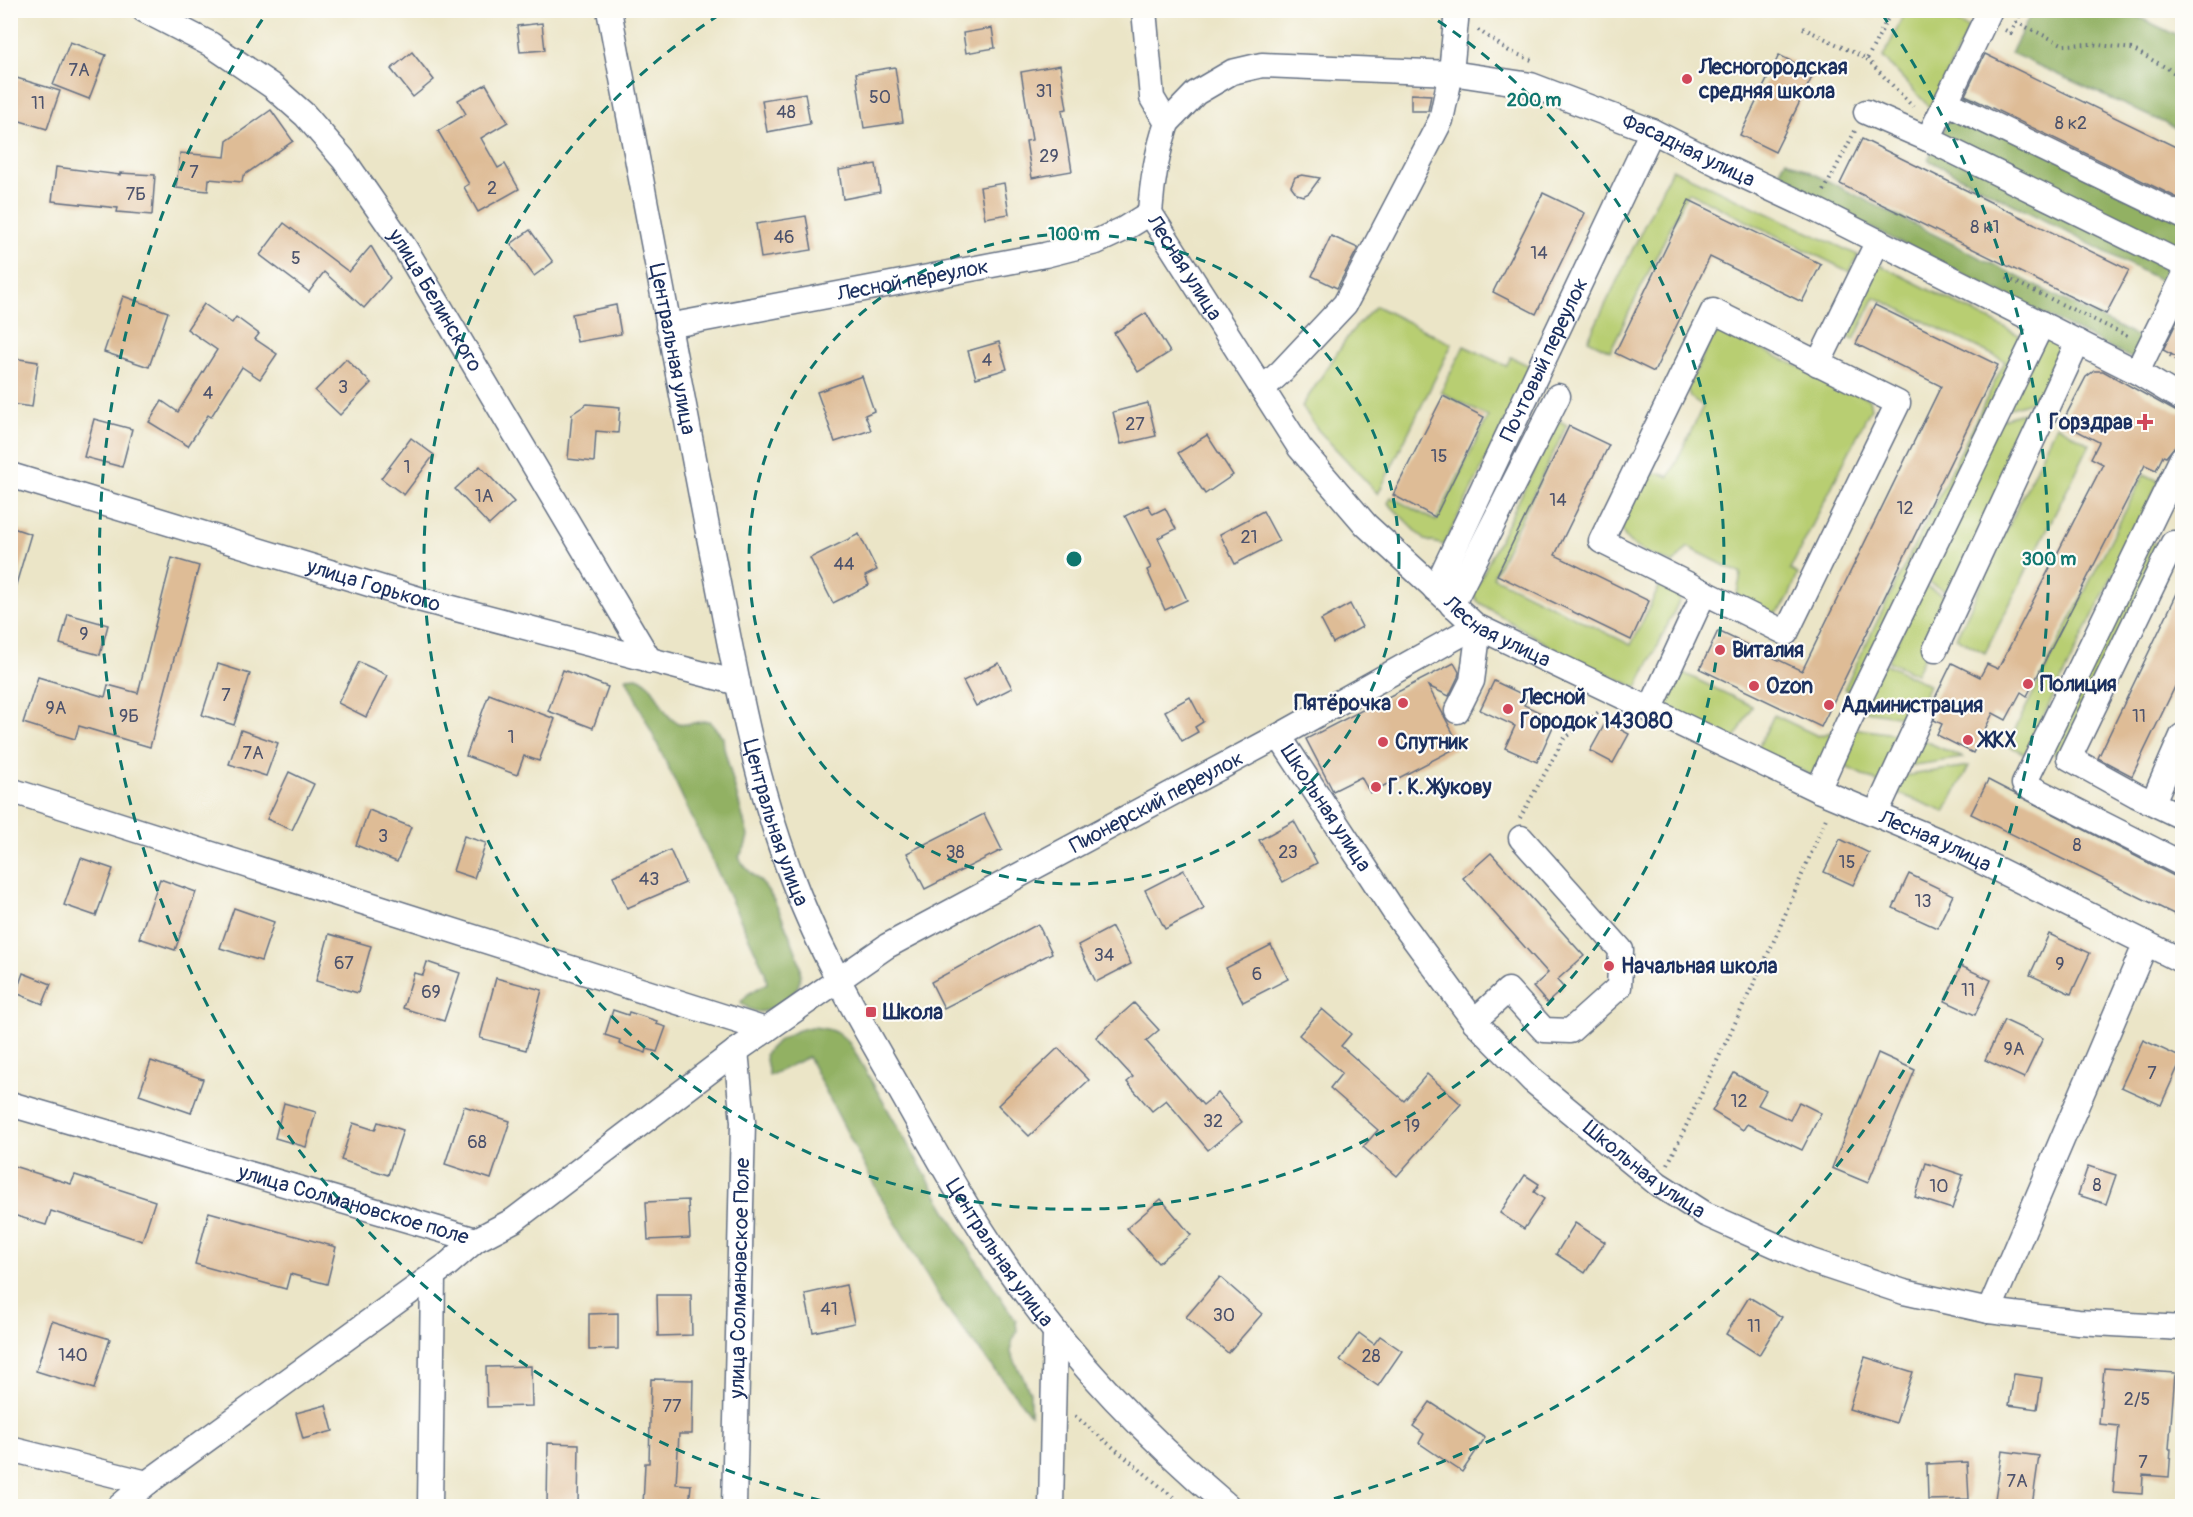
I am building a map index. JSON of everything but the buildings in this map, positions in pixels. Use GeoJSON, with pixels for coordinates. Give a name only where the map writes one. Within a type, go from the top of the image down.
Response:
{"type":"FeatureCollection","features":[{"type":"Feature","properties":{"kind":"street","name":"улица Белинского"},"geometry":{"type":"LineString","coordinates":[[144,10],[210,44],[272,86],[305,115],[344,160],[405,248],[650,661]]}},
{"type":"Feature","properties":{"kind":"street","name":"Центральная улица"},"geometry":{"type":"LineString","coordinates":[[609,10],[738,683],[756,764],[794,884],[838,978],[961,1196],[1003,1262],[1055,1332],[1122,1408],[1228,1506]]}},
{"type":"Feature","properties":{"kind":"street"},"geometry":{"type":"LineString","coordinates":[[1144,10],[1152,98],[1167,123]]}},
{"type":"Feature","properties":{"kind":"street"},"geometry":{"type":"LineString","coordinates":[[1262,389],[1345,304],[1441,120],[1451,74],[1456,10]]}},
{"type":"Feature","properties":{"kind":"street"},"geometry":{"type":"LineString","coordinates":[[1931,134],[1990,10]]}},
{"type":"Feature","properties":{"kind":"street","name":"Фасадная улица"},"geometry":{"type":"LineString","coordinates":[[1167,123],[1196,93],[1232,72],[1262,65],[1451,74],[1531,85],[1652,131],[1814,208],[2137,372],[2182,399]]}},
{"type":"Feature","properties":{"kind":"street"},"geometry":{"type":"LineString","coordinates":[[1946,102],[2182,216]]}},
{"type":"Feature","properties":{"kind":"street"},"geometry":{"type":"LineString","coordinates":[[1866,112],[1931,134],[2182,264]]}},
{"type":"Feature","properties":{"kind":"street","name":"Лесная улица"},"geometry":{"type":"LineString","coordinates":[[1167,123],[1160,142],[1152,182],[1150,213],[1300,448],[1366,525],[1477,627],[1827,793],[1942,842],[2182,961]]}},
{"type":"Feature","properties":{"kind":"street","name":"Почтовый переулок"},"geometry":{"type":"LineString","coordinates":[[1435,589],[1652,131]]}},
{"type":"Feature","properties":{"kind":"street","name":"Лесной переулок"},"geometry":{"type":"LineString","coordinates":[[668,326],[1045,255],[1096,242],[1150,213]]}},
{"type":"Feature","properties":{"kind":"street"},"geometry":{"type":"LineString","coordinates":[[1818,364],[1878,241]]}},
{"type":"Feature","properties":{"kind":"street"},"geometry":{"type":"LineString","coordinates":[[2137,372],[2182,280]]}},
{"type":"Feature","properties":{"kind":"street"},"geometry":{"type":"LineString","coordinates":[[1713,311],[1818,364],[1898,404],[1786,633],[1601,541],[1713,311]]}},
{"type":"Feature","properties":{"kind":"street"},"geometry":{"type":"LineString","coordinates":[[1827,793],[1847,725],[2031,348],[2041,323]]}},
{"type":"Feature","properties":{"kind":"street"},"geometry":{"type":"LineString","coordinates":[[1935,650],[2078,342]]}},
{"type":"Feature","properties":{"kind":"street"},"geometry":{"type":"LineString","coordinates":[[1452,605],[1558,396]]}},
{"type":"Feature","properties":{"kind":"street"},"geometry":{"type":"LineString","coordinates":[[2182,458],[2024,784],[2182,864]]}},
{"type":"Feature","properties":{"kind":"street","name":"улица Горького"},"geometry":{"type":"LineString","coordinates":[[10,475],[422,600],[738,683]]}},
{"type":"Feature","properties":{"kind":"street"},"geometry":{"type":"LineString","coordinates":[[2147,531],[2178,545],[2069,758],[2182,817]]}},
{"type":"Feature","properties":{"kind":"street"},"geometry":{"type":"LineString","coordinates":[[1650,710],[1704,593]]}},
{"type":"Feature","properties":{"kind":"street"},"geometry":{"type":"LineString","coordinates":[[1457,711],[1472,681],[1477,627]]}},
{"type":"Feature","properties":{"kind":"street","name":"Пионерский переулок"},"geometry":{"type":"LineString","coordinates":[[838,978],[887,946],[1477,627]]}},
{"type":"Feature","properties":{"kind":"street"},"geometry":{"type":"LineString","coordinates":[[1876,813],[1921,716]]}},
{"type":"Feature","properties":{"kind":"street","name":"Школьная улица"},"geometry":{"type":"LineString","coordinates":[[1279,736],[1391,907],[1474,1021],[1533,1081],[1658,1184],[1705,1214],[1811,1261],[1904,1292],[1989,1311],[2078,1322],[2182,1329]]}},
{"type":"Feature","properties":{"kind":"street"},"geometry":{"type":"LineString","coordinates":[[2153,802],[2182,736]]}},
{"type":"Feature","properties":{"kind":"street"},"geometry":{"type":"LineString","coordinates":[[10,790],[766,1030]]}},
{"type":"Feature","properties":{"kind":"street"},"geometry":{"type":"LineString","coordinates":[[1474,1021],[1508,990],[1544,1030],[1570,1032],[1619,987],[1621,950],[1521,838]]}},
{"type":"Feature","properties":{"kind":"street"},"geometry":{"type":"LineString","coordinates":[[1989,1311],[2146,943]]}},
{"type":"Feature","properties":{"kind":"street","name":"улица Солмановское поле"},"geometry":{"type":"LineString","coordinates":[[10,1104],[476,1240],[514,1220],[736,1051],[838,978]]}},
{"type":"Feature","properties":{"kind":"street","name":"улица Солмановское Поле"},"geometry":{"type":"LineString","coordinates":[[734,1506],[743,1122],[736,1051]]}},
{"type":"Feature","properties":{"kind":"street"},"geometry":{"type":"LineString","coordinates":[[120,1506],[147,1483],[447,1265],[476,1240]]}},
{"type":"Feature","properties":{"kind":"street"},"geometry":{"type":"LineString","coordinates":[[430,1506],[433,1275]]}},
{"type":"Feature","properties":{"kind":"street"},"geometry":{"type":"LineString","coordinates":[[1051,1506],[1055,1332]]}},
{"type":"Feature","properties":{"kind":"street"},"geometry":{"type":"LineString","coordinates":[[10,1449],[147,1483]]}},
{"type":"Feature","properties":{"kind":"path"},"geometry":{"type":"LineString","coordinates":[[1868,59],[1892,10]]}},
{"type":"Feature","properties":{"kind":"path"},"geometry":{"type":"LineString","coordinates":[[2016,22],[2064,45],[2091,44],[2132,50],[2182,78]]}},
{"type":"Feature","properties":{"kind":"path"},"geometry":{"type":"LineString","coordinates":[[1803,28],[1868,59],[1931,134]]}},
{"type":"Feature","properties":{"kind":"path"},"geometry":{"type":"LineString","coordinates":[[1814,208],[1866,112]]}},
{"type":"Feature","properties":{"kind":"path"},"geometry":{"type":"LineString","coordinates":[[1521,838],[1513,830],[1564,739],[1620,696]]}},
{"type":"Feature","properties":{"kind":"path"},"geometry":{"type":"LineString","coordinates":[[1658,1184],[1773,943],[1827,793]]}},
{"type":"Feature","properties":{"kind":"path"},"geometry":{"type":"LineString","coordinates":[[1054,1398],[1184,1506]]}},
{"type":"Feature","properties":{"kind":"green space"},"geometry":{"type":"Polygon","coordinates":[[[2033,10],[2126,11],[2182,38],[2182,131],[2011,53],[2033,10]]]}},
{"type":"Feature","properties":{"kind":"green space"},"geometry":{"type":"Polygon","coordinates":[[[1906,11],[1932,11],[1969,28],[1930,108],[1883,57],[1906,11]]]}},
{"type":"Feature","properties":{"kind":"green space"},"geometry":{"type":"Polygon","coordinates":[[[1958,102],[2182,207],[2182,273],[2163,282],[1928,160],[1958,102]]]}},
{"type":"Feature","properties":{"kind":"green space"},"geometry":{"type":"Polygon","coordinates":[[[1786,160],[2142,339],[2133,359],[1775,180],[1786,160]]]}},
{"type":"Feature","properties":{"kind":"green space"},"geometry":{"type":"Polygon","coordinates":[[[1672,169],[1858,255],[1850,272],[1688,192],[1610,351],[1588,340],[1672,169]]]}},
{"type":"Feature","properties":{"kind":"green space"},"geometry":{"type":"Polygon","coordinates":[[[1878,264],[2027,339],[1854,694],[1844,689],[2005,361],[1875,297],[1854,340],[1843,335],[1878,264]]]}},
{"type":"Feature","properties":{"kind":"green space"},"geometry":{"type":"Polygon","coordinates":[[[1376,306],[1452,344],[1378,494],[1318,430],[1302,406],[1351,332],[1376,306]]]}},
{"type":"Feature","properties":{"kind":"green space"},"geometry":{"type":"Polygon","coordinates":[[[2044,328],[2075,344],[2051,395],[2005,410],[2044,328]]]}},
{"type":"Feature","properties":{"kind":"green space"},"geometry":{"type":"Polygon","coordinates":[[[1724,332],[1869,399],[1871,408],[1790,570],[1798,574],[1788,599],[1780,609],[1770,614],[1736,598],[1741,574],[1688,547],[1673,564],[1632,545],[1622,532],[1621,523],[1646,475],[1660,473],[1669,477],[1703,406],[1690,397],[1687,388],[1713,336],[1724,332]]]}},
{"type":"Feature","properties":{"kind":"green space"},"geometry":{"type":"Polygon","coordinates":[[[1464,346],[1506,366],[1511,357],[1532,367],[1444,545],[1425,540],[1388,503],[1391,497],[1436,521],[1488,417],[1441,392],[1464,346]]]}},
{"type":"Feature","properties":{"kind":"green space"},"geometry":{"type":"Polygon","coordinates":[[[2047,404],[1957,596],[1922,580],[2000,420],[2047,404]]]}},
{"type":"Feature","properties":{"kind":"green space"},"geometry":{"type":"Polygon","coordinates":[[[1558,420],[1567,425],[1493,577],[1631,645],[1661,583],[1683,593],[1637,688],[1546,644],[1478,602],[1473,594],[1558,420]]]}},
{"type":"Feature","properties":{"kind":"green space"},"geometry":{"type":"Polygon","coordinates":[[[2056,425],[2090,444],[1985,653],[1956,638],[2056,425]]]}},
{"type":"Feature","properties":{"kind":"green space"},"geometry":{"type":"Polygon","coordinates":[[[2144,474],[2159,481],[2025,754],[2007,745],[2144,474]]]}},
{"type":"Feature","properties":{"kind":"green space"},"geometry":{"type":"Polygon","coordinates":[[[2147,540],[2166,549],[2063,758],[2046,749],[2147,540]]]}},
{"type":"Feature","properties":{"kind":"green space"},"geometry":{"type":"Polygon","coordinates":[[[1925,586],[1951,599],[1916,674],[1888,661],[1925,586]]]}},
{"type":"Feature","properties":{"kind":"green space"},"geometry":{"type":"Polygon","coordinates":[[[1882,662],[1929,685],[1914,719],[1859,710],[1882,662]]]}},
{"type":"Feature","properties":{"kind":"green space"},"geometry":{"type":"Polygon","coordinates":[[[1679,671],[1752,706],[1735,739],[1662,705],[1679,671]]]}},
{"type":"Feature","properties":{"kind":"green space"},"geometry":{"type":"Polygon","coordinates":[[[637,677],[651,687],[674,721],[691,724],[709,721],[723,737],[748,836],[739,857],[773,899],[794,946],[800,966],[799,985],[794,993],[773,1008],[760,1012],[748,1008],[741,1002],[748,994],[767,983],[765,972],[626,678],[637,677]]]}},
{"type":"Feature","properties":{"kind":"green space"},"geometry":{"type":"Polygon","coordinates":[[[1774,715],[1818,736],[1835,731],[1813,776],[1757,750],[1774,715]]]}},
{"type":"Feature","properties":{"kind":"green space"},"geometry":{"type":"Polygon","coordinates":[[[1852,728],[1909,736],[1885,786],[1836,762],[1852,728]]]}},
{"type":"Feature","properties":{"kind":"green space"},"geometry":{"type":"Polygon","coordinates":[[[1916,737],[1963,758],[1901,767],[1916,737]]]}},
{"type":"Feature","properties":{"kind":"green space"},"geometry":{"type":"Polygon","coordinates":[[[1969,766],[1945,812],[1890,790],[1897,777],[1969,766]]]}},
{"type":"Feature","properties":{"kind":"green space"},"geometry":{"type":"Polygon","coordinates":[[[811,1027],[833,1031],[850,1044],[962,1238],[1016,1321],[1017,1332],[1012,1342],[1011,1353],[1030,1392],[1030,1414],[943,1304],[879,1194],[808,1057],[769,1076],[765,1054],[769,1049],[785,1036],[811,1027]]]}},
{"type":"Feature","properties":{"kind":"place","name":"Лесногородская средняя школа"},"geometry":{"type":"Point","coordinates":[1687,79]}},
{"type":"Feature","properties":{"kind":"place","name":"Горздрав"},"geometry":{"type":"Point","coordinates":[2145,422]}},
{"type":"Feature","properties":{"kind":"place","name":"Виталия"},"geometry":{"type":"Point","coordinates":[1720,650]}},
{"type":"Feature","properties":{"kind":"place","name":"Полиция"},"geometry":{"type":"Point","coordinates":[2028,684]}},
{"type":"Feature","properties":{"kind":"place","name":"Ozon"},"geometry":{"type":"Point","coordinates":[1754,686]}},
{"type":"Feature","properties":{"kind":"place","name":"Пятёрочка"},"geometry":{"type":"Point","coordinates":[1403,703]}},
{"type":"Feature","properties":{"kind":"place","name":"Администрация"},"geometry":{"type":"Point","coordinates":[1829,705]}},
{"type":"Feature","properties":{"kind":"place","name":"Лесной Городок 143080"},"geometry":{"type":"Point","coordinates":[1508,709]}},
{"type":"Feature","properties":{"kind":"place","name":"ЖКХ"},"geometry":{"type":"Point","coordinates":[1968,740]}},
{"type":"Feature","properties":{"kind":"place","name":"Спутник"},"geometry":{"type":"Point","coordinates":[1383,742]}},
{"type":"Feature","properties":{"kind":"place","name":"Г. К. Жукову"},"geometry":{"type":"Point","coordinates":[1376,787]}},
{"type":"Feature","properties":{"kind":"place","name":"Начальная школа"},"geometry":{"type":"Point","coordinates":[1609,966]}},
{"type":"Feature","properties":{"kind":"place","name":"Школа"},"geometry":{"type":"Point","coordinates":[871,1012]}}]}
